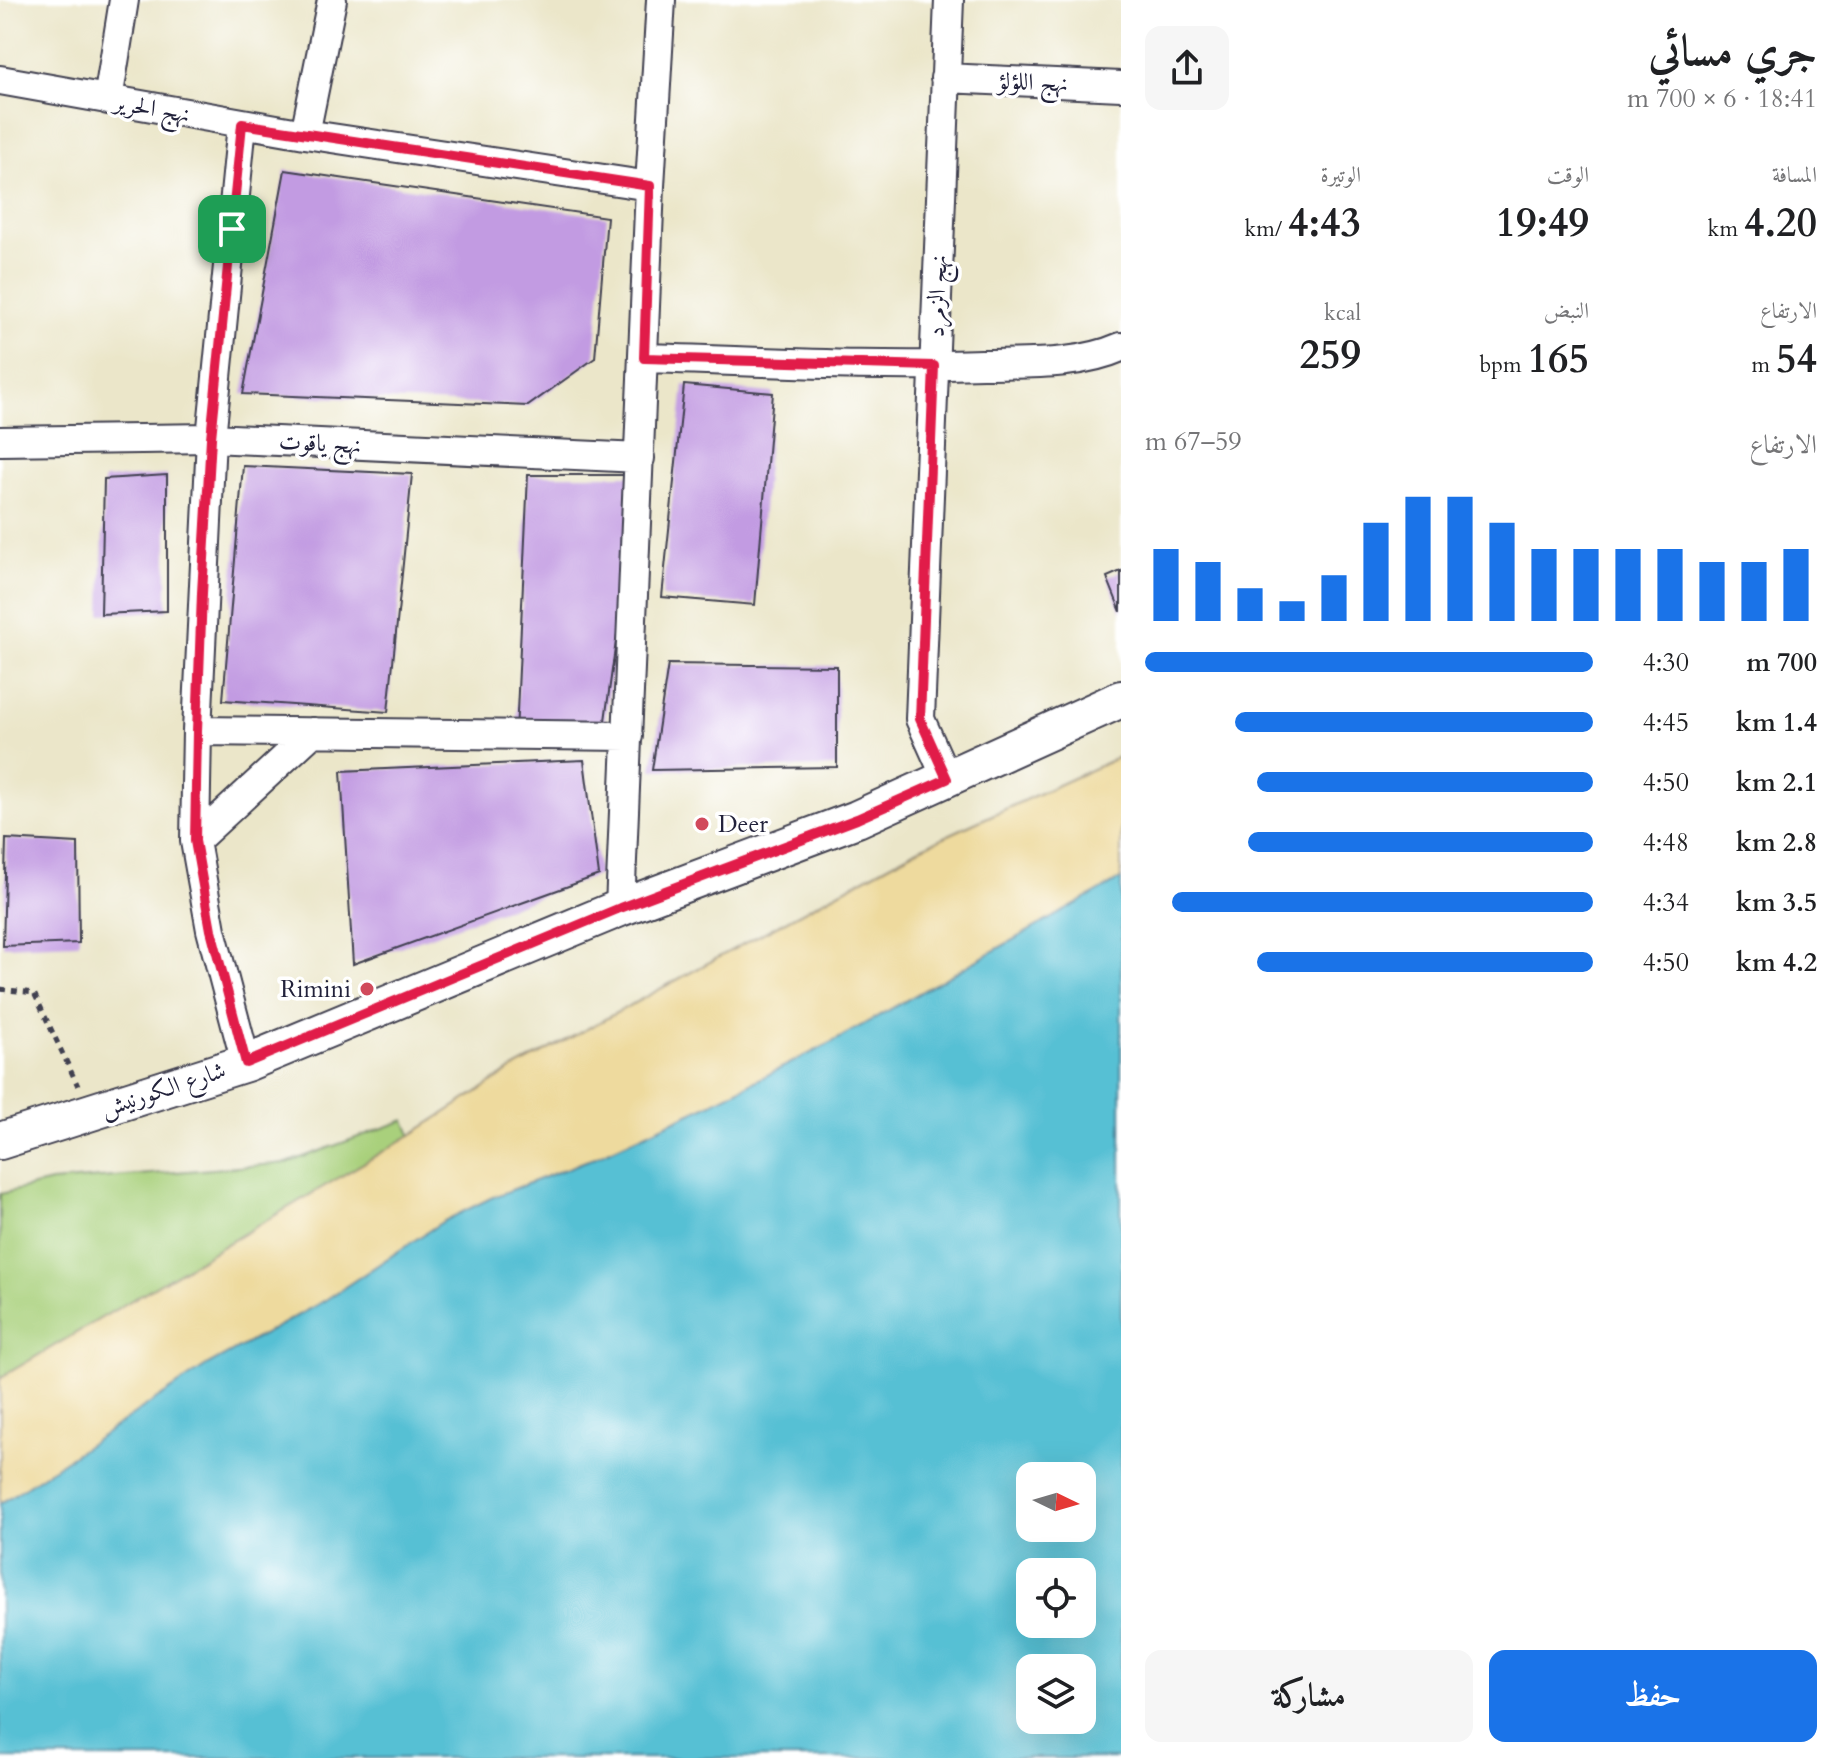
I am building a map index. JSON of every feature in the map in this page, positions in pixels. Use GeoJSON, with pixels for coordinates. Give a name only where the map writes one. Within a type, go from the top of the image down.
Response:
{"type":"FeatureCollection","features":[{"type":"Feature","properties":{"kind":"main road","name":"شارع الكورنيش"},"geometry":{"type":"LineString","coordinates":[[0,1141],[246,1063],[620,908],[857,819],[1121,699]]}},
{"type":"Feature","properties":{"kind":"street"},"geometry":{"type":"LineString","coordinates":[[108,100],[124,0]]}},
{"type":"Feature","properties":{"kind":"street"},"geometry":{"type":"LineString","coordinates":[[305,134],[332,0]]}},
{"type":"Feature","properties":{"kind":"street"},"geometry":{"type":"LineString","coordinates":[[620,908],[650,186],[661,0]]}},
{"type":"Feature","properties":{"kind":"street","name":"نهج الزمرد"},"geometry":{"type":"LineString","coordinates":[[947,779],[920,719],[949,0]]}},
{"type":"Feature","properties":{"kind":"street","name":"نهج اللؤلؤ"},"geometry":{"type":"LineString","coordinates":[[945,78],[1121,86]]}},
{"type":"Feature","properties":{"kind":"street","name":"نهج الحرير"},"geometry":{"type":"LineString","coordinates":[[0,80],[242,124],[650,186]]}},
{"type":"Feature","properties":{"kind":"street"},"geometry":{"type":"LineString","coordinates":[[242,124],[211,438],[195,841],[211,930],[246,1063]]}},
{"type":"Feature","properties":{"kind":"street"},"geometry":{"type":"LineString","coordinates":[[644,358],[934,366],[1071,360],[1121,347]]}},
{"type":"Feature","properties":{"kind":"street","name":"نهج ياقوت"},"geometry":{"type":"LineString","coordinates":[[0,441],[211,438],[640,458]]}},
{"type":"Feature","properties":{"kind":"street"},"geometry":{"type":"LineString","coordinates":[[197,731],[628,736]]}},
{"type":"Feature","properties":{"kind":"street"},"geometry":{"type":"LineString","coordinates":[[195,841],[313,732]]}},
{"type":"Feature","properties":{"kind":"path"},"geometry":{"type":"LineString","coordinates":[[0,989],[34,993],[91,1112]]}},
{"type":"Feature","properties":{"kind":"green space"},"geometry":{"type":"Polygon","coordinates":[[[405,1120],[411,1135],[0,1378],[0,1194],[51,1182],[287,1163],[405,1120]]]}},
{"type":"Feature","properties":{"kind":"sand"},"geometry":{"type":"Polygon","coordinates":[[[1121,756],[1121,879],[827,1045],[591,1159],[491,1198],[442,1222],[324,1301],[208,1365],[0,1504],[0,1378],[411,1135],[513,1069],[918,849],[1121,756]]]}},
{"type":"Feature","properties":{"kind":"water"},"geometry":{"type":"Polygon","coordinates":[[[1121,879],[1121,1758],[0,1758],[0,1504],[208,1365],[324,1301],[442,1222],[706,1106],[827,1045],[1121,879]]]}},
{"type":"Feature","properties":{"kind":"building"},"geometry":{"type":"Polygon","coordinates":[[[285,170],[607,217],[595,358],[528,406],[243,394],[285,170]]]}},
{"type":"Feature","properties":{"kind":"building"},"geometry":{"type":"Polygon","coordinates":[[[684,385],[773,393],[755,605],[662,597],[684,385]]]}},
{"type":"Feature","properties":{"kind":"building"},"geometry":{"type":"Polygon","coordinates":[[[243,466],[412,474],[388,712],[223,700],[243,466]]]}},
{"type":"Feature","properties":{"kind":"building"},"geometry":{"type":"Polygon","coordinates":[[[167,475],[167,611],[101,614],[104,479],[167,475]]]}},
{"type":"Feature","properties":{"kind":"building"},"geometry":{"type":"Polygon","coordinates":[[[528,475],[639,475],[603,735],[516,734],[528,475]]]}},
{"type":"Feature","properties":{"kind":"building"},"geometry":{"type":"Polygon","coordinates":[[[1121,571],[1121,612],[1107,577],[1121,571]]]}},
{"type":"Feature","properties":{"kind":"building"},"geometry":{"type":"Polygon","coordinates":[[[668,664],[837,666],[837,767],[652,770],[668,664]]]}},
{"type":"Feature","properties":{"kind":"building"},"geometry":{"type":"Polygon","coordinates":[[[584,760],[599,875],[353,964],[341,771],[584,760]]]}},
{"type":"Feature","properties":{"kind":"building"},"geometry":{"type":"Polygon","coordinates":[[[6,839],[78,843],[79,943],[3,946],[6,839]]]}},
{"type":"Feature","properties":{"kind":"place","name":"Deer"},"geometry":{"type":"Point","coordinates":[702,824]}},
{"type":"Feature","properties":{"kind":"place","name":"Rimini"},"geometry":{"type":"Point","coordinates":[367,989]}},
{"type":"Feature","properties":{"kind":"route"},"geometry":{"type":"LineString","coordinates":[[242,124],[650,186],[644,358],[934,366],[920,719],[947,779],[857,819],[620,908],[246,1063],[211,930],[195,841],[202,593],[211,438],[232,229],[242,124]]}}]}
